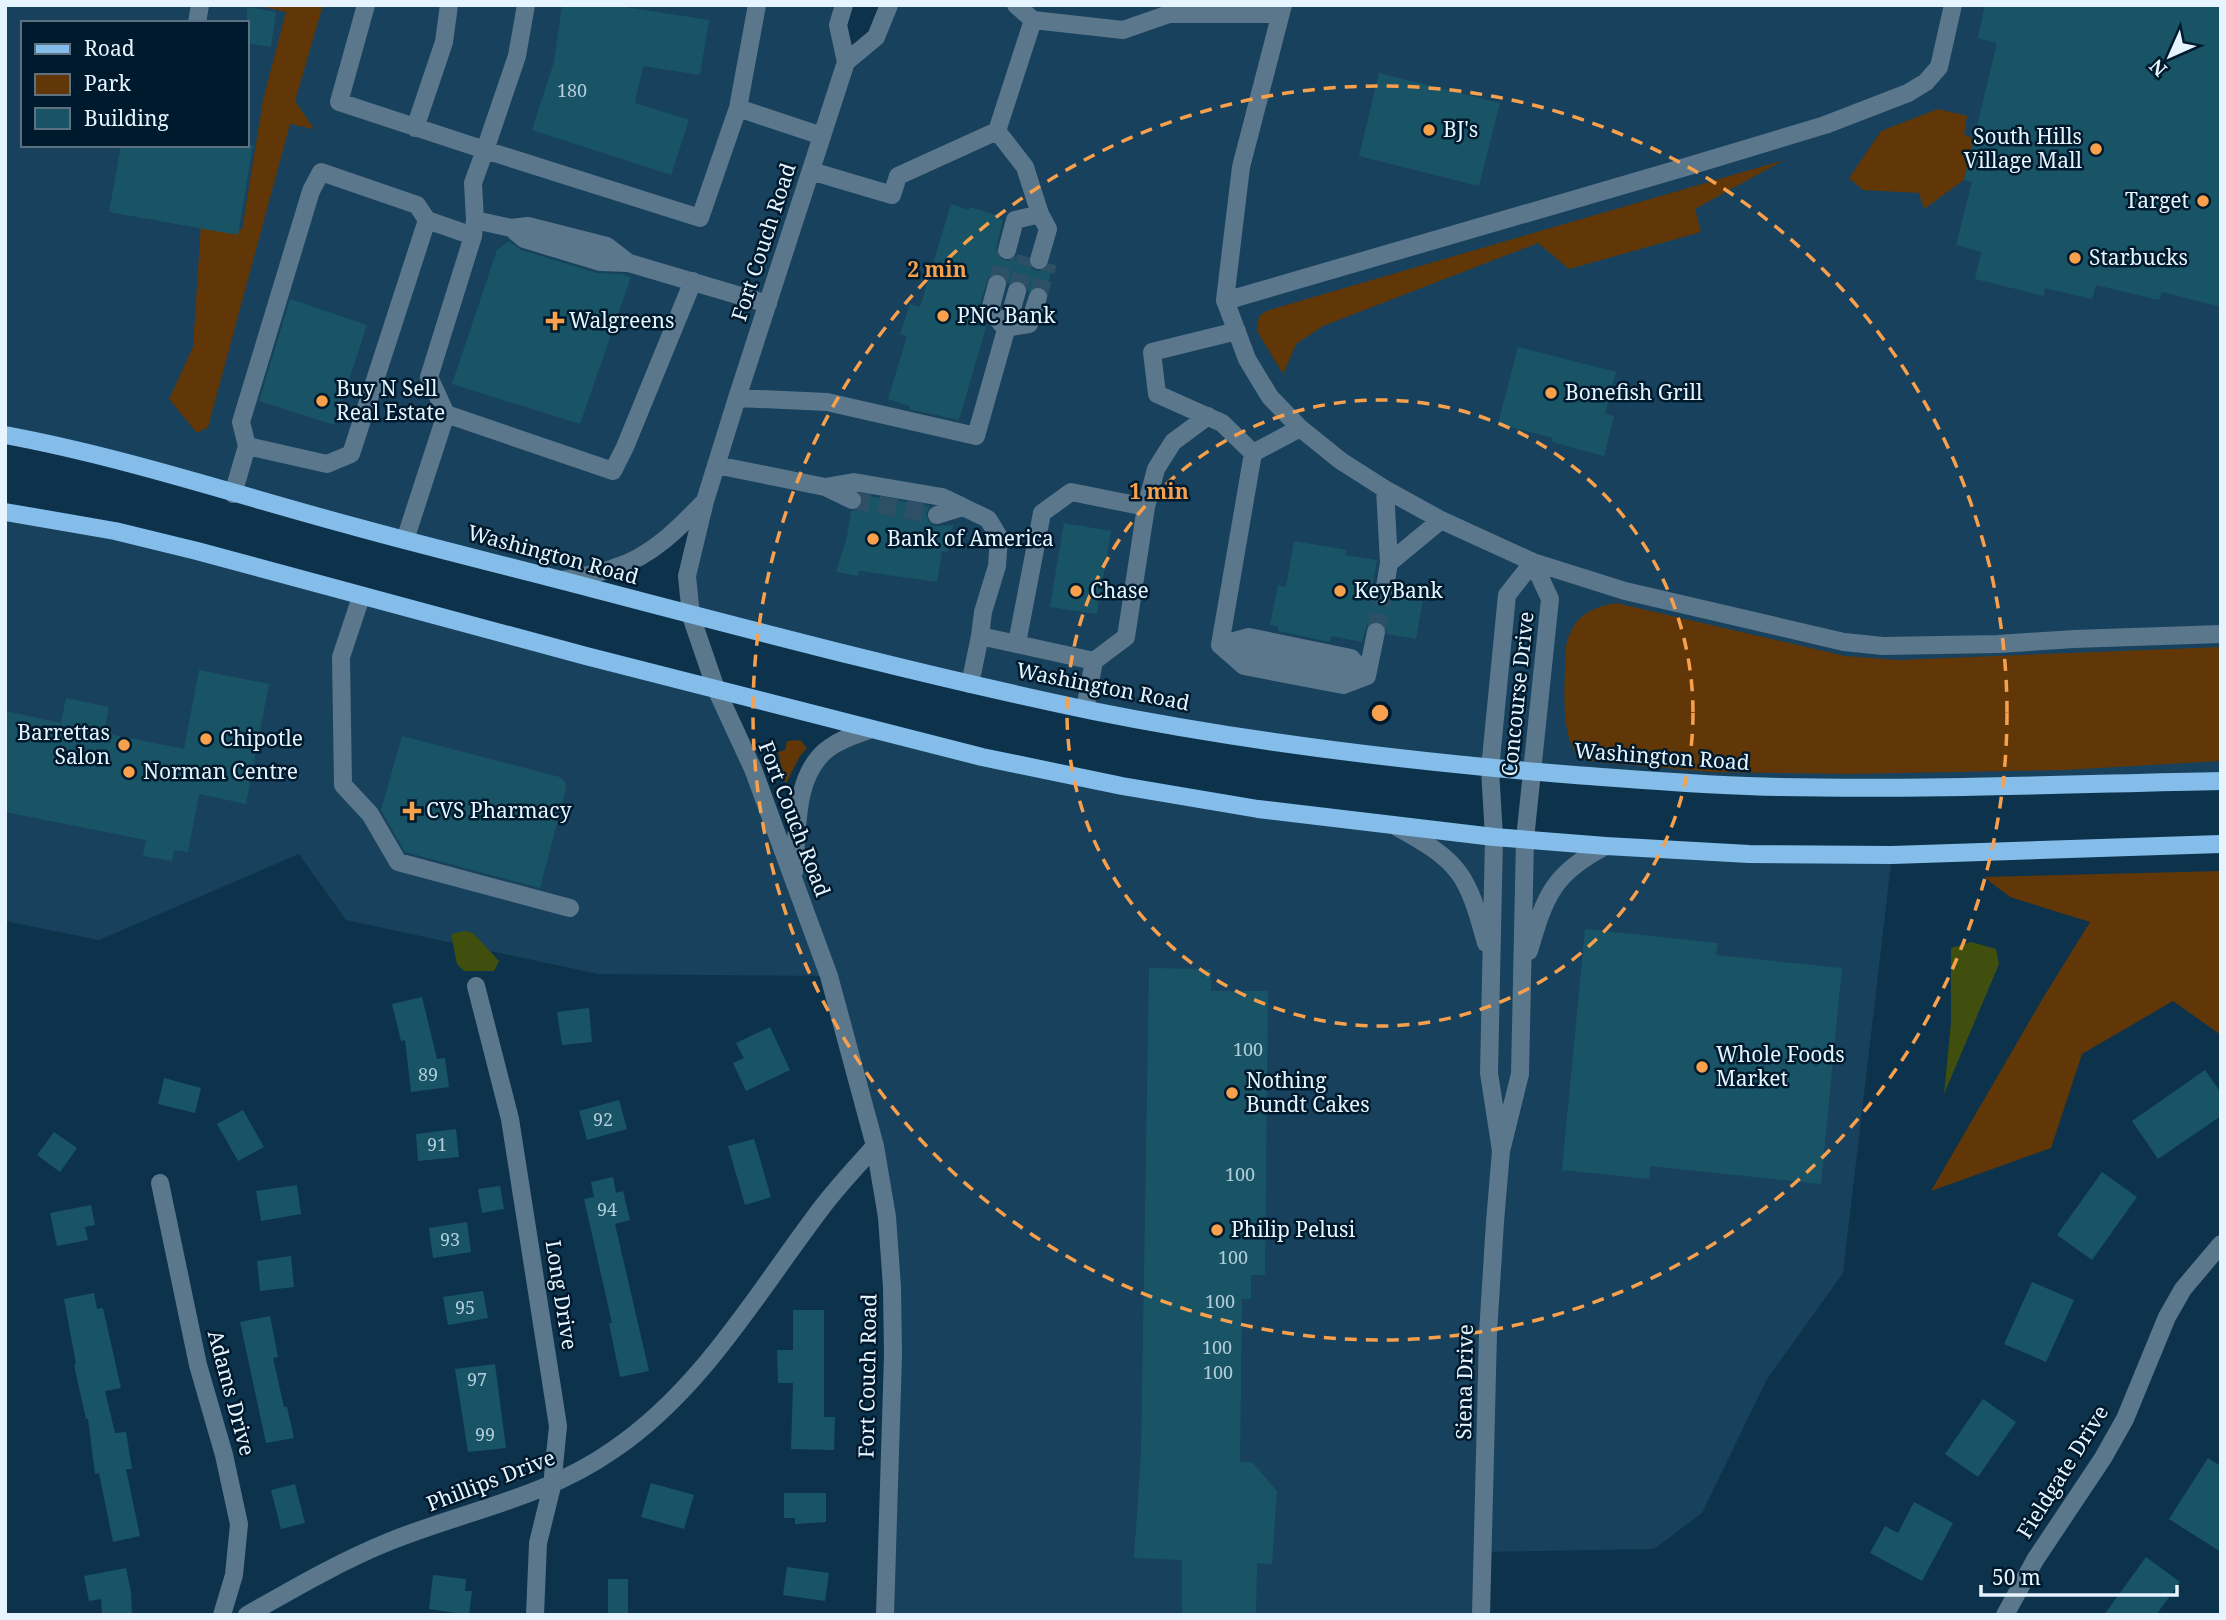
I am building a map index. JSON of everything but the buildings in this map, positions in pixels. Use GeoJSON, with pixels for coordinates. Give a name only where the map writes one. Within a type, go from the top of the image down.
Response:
{"type":"FeatureCollection","features":[{"type":"Feature","properties":{"kind":"main road","name":"Washington Road"},"geometry":{"type":"LineString","coordinates":[[5,435],[147,469],[803,645],[1085,709],[1355,754],[1490,769],[1774,787],[2221,781]]}},
{"type":"Feature","properties":{"kind":"main road"},"geometry":{"type":"LineString","coordinates":[[5,512],[115,531],[869,730],[982,757],[1122,786],[1258,809],[1494,837],[1749,854],[1892,855],[2221,844]]}},
{"type":"Feature","properties":{"kind":"street"},"geometry":{"type":"LineString","coordinates":[[366,5],[340,102],[700,218],[738,108],[757,5]]}},
{"type":"Feature","properties":{"kind":"street"},"geometry":{"type":"LineString","coordinates":[[415,128],[444,41],[449,5]]}},
{"type":"Feature","properties":{"kind":"street"},"geometry":{"type":"LineString","coordinates":[[405,540],[446,414],[429,377],[474,228],[473,183],[517,56],[526,5]]}},
{"type":"Feature","properties":{"kind":"street"},"geometry":{"type":"LineString","coordinates":[[844,5],[838,25],[846,62],[876,37],[889,5]]}},
{"type":"Feature","properties":{"kind":"street"},"geometry":{"type":"LineString","coordinates":[[1016,5],[1033,20],[1123,30],[1170,10],[1281,10],[1241,167],[1225,301],[1247,359],[1270,397],[1300,428],[1341,461],[1441,520],[1534,562],[1625,591],[1844,642],[1883,646],[1985,645],[2221,634]]}},
{"type":"Feature","properties":{"kind":"street"},"geometry":{"type":"LineString","coordinates":[[1225,301],[1701,163],[1825,125],[1909,93],[1926,82],[1938,67],[1953,5]]}},
{"type":"Feature","properties":{"kind":"street"},"geometry":{"type":"LineString","coordinates":[[811,171],[892,195],[898,176],[997,131],[1033,20]]}},
{"type":"Feature","properties":{"kind":"street","name":"Fort Couch Road"},"geometry":{"type":"LineString","coordinates":[[846,62],[716,465],[687,576],[691,616],[716,689],[753,769],[829,976],[874,1146],[887,1217],[892,1287],[893,1355],[885,1615]]}},
{"type":"Feature","properties":{"kind":"street"},"geometry":{"type":"LineString","coordinates":[[738,108],[822,136]]}},
{"type":"Feature","properties":{"kind":"street"},"geometry":{"type":"LineString","coordinates":[[997,131],[1025,167],[1040,214],[1058,232],[1028,257],[1026,223],[1040,214]]}},
{"type":"Feature","properties":{"kind":"street"},"geometry":{"type":"LineString","coordinates":[[233,494],[247,446],[241,422],[311,191],[321,172],[417,205],[427,220],[474,228],[511,228],[524,239],[600,262],[629,263],[768,303]]}},
{"type":"Feature","properties":{"kind":"street"},"geometry":{"type":"LineString","coordinates":[[247,446],[327,464],[351,454],[427,220]]}},
{"type":"Feature","properties":{"kind":"street"},"geometry":{"type":"LineString","coordinates":[[446,414],[613,471],[692,281]]}},
{"type":"Feature","properties":{"kind":"street"},"geometry":{"type":"LineString","coordinates":[[1017,291],[1021,321],[1005,328],[990,310],[1017,291]]}},
{"type":"Feature","properties":{"kind":"street"},"geometry":{"type":"LineString","coordinates":[[737,398],[827,402],[976,436],[1005,328]]}},
{"type":"Feature","properties":{"kind":"street"},"geometry":{"type":"LineString","coordinates":[[1237,331],[1152,352],[1157,394],[1222,423],[1253,453]]}},
{"type":"Feature","properties":{"kind":"street"},"geometry":{"type":"LineString","coordinates":[[1085,709],[1094,662],[1126,637],[1146,507],[1156,469],[1173,442],[1208,416]]}},
{"type":"Feature","properties":{"kind":"street"},"geometry":{"type":"LineString","coordinates":[[1253,453],[1300,428]]}},
{"type":"Feature","properties":{"kind":"street"},"geometry":{"type":"LineString","coordinates":[[1253,453],[1220,645],[1367,676],[1376,632]]}},
{"type":"Feature","properties":{"kind":"street"},"geometry":{"type":"LineString","coordinates":[[716,465],[825,487],[852,500]]}},
{"type":"Feature","properties":{"kind":"street"},"geometry":{"type":"LineString","coordinates":[[825,487],[854,482],[942,497],[988,519],[999,537],[997,566],[983,612],[970,684]]}},
{"type":"Feature","properties":{"kind":"street"},"geometry":{"type":"LineString","coordinates":[[1385,489],[1389,563],[1385,587]]}},
{"type":"Feature","properties":{"kind":"street"},"geometry":{"type":"LineString","coordinates":[[1017,643],[1042,513],[1071,492],[1146,507]]}},
{"type":"Feature","properties":{"kind":"street"},"geometry":{"type":"LineString","coordinates":[[561,580],[617,568],[641,556],[665,540],[705,501]]}},
{"type":"Feature","properties":{"kind":"street"},"geometry":{"type":"LineString","coordinates":[[937,514],[963,508]]}},
{"type":"Feature","properties":{"kind":"street"},"geometry":{"type":"LineString","coordinates":[[1389,563],[1441,520]]}},
{"type":"Feature","properties":{"kind":"street","name":"Concourse Drive"},"geometry":{"type":"LineString","coordinates":[[1490,769],[1507,595],[1534,562],[1550,599],[1525,839]]}},
{"type":"Feature","properties":{"kind":"street"},"geometry":{"type":"LineString","coordinates":[[361,597],[341,657],[343,785],[370,814],[398,862],[570,908]]}},
{"type":"Feature","properties":{"kind":"street"},"geometry":{"type":"LineString","coordinates":[[980,636],[1094,662]]}},
{"type":"Feature","properties":{"kind":"street"},"geometry":{"type":"LineString","coordinates":[[793,878],[802,788],[814,765],[827,749],[869,730]]}},
{"type":"Feature","properties":{"kind":"street","name":"Siena Drive"},"geometry":{"type":"LineString","coordinates":[[1490,769],[1494,837],[1489,1073],[1501,1151]]}},
{"type":"Feature","properties":{"kind":"street"},"geometry":{"type":"LineString","coordinates":[[1398,827],[1432,846],[1459,871],[1473,896],[1491,961]]}},
{"type":"Feature","properties":{"kind":"street","name":"Siena Drive"},"geometry":{"type":"LineString","coordinates":[[1481,1615],[1488,1332],[1501,1151],[1520,1074],[1525,839]]}},
{"type":"Feature","properties":{"kind":"street"},"geometry":{"type":"LineString","coordinates":[[1522,974],[1539,914],[1559,879],[1581,859],[1606,846]]}},
{"type":"Feature","properties":{"kind":"street","name":"Long Drive"},"geometry":{"type":"LineString","coordinates":[[476,986],[510,1119],[558,1426],[552,1486],[538,1543],[535,1615]]}},
{"type":"Feature","properties":{"kind":"street","name":"Phillips Drive"},"geometry":{"type":"LineString","coordinates":[[247,1615],[309,1580],[388,1542],[552,1486],[613,1450],[658,1414],[726,1340],[824,1205],[874,1146]]}},
{"type":"Feature","properties":{"kind":"street","name":"Adams Drive"},"geometry":{"type":"LineString","coordinates":[[160,1183],[198,1365],[224,1455],[239,1524],[234,1574],[222,1615]]}},
{"type":"Feature","properties":{"kind":"street","name":"Fieldgate Drive"},"geometry":{"type":"LineString","coordinates":[[2004,1615],[2035,1560],[2103,1458],[2125,1419],[2167,1317],[2183,1289],[2221,1244]]}},
{"type":"Feature","properties":{"kind":"shaded area"},"geometry":{"type":"Polygon","coordinates":[[[5,5],[844,5],[846,61],[889,5],[2221,5],[2221,781],[1775,787],[1222,734],[691,616],[687,576],[705,503],[665,540],[561,580],[5,435],[5,5]]]}},
{"type":"Feature","properties":{"kind":"shaded area"},"geometry":{"type":"Polygon","coordinates":[[[5,512],[43,519],[716,689],[793,877],[814,765],[869,730],[982,757],[1397,827],[1892,855],[1843,1273],[1767,1379],[1702,1513],[1654,1549],[1483,1552],[1481,1615],[885,1615],[887,1217],[829,976],[598,974],[346,920],[299,854],[99,940],[5,921],[5,512]]]}},
{"type":"Feature","properties":{"kind":"shaded area"},"geometry":{"type":"Polygon","coordinates":[[[465,931],[473,933],[499,961],[494,971],[464,971],[457,964],[451,934],[465,931]]]}},
{"type":"Feature","properties":{"kind":"shaded area"},"geometry":{"type":"Polygon","coordinates":[[[1971,942],[1996,949],[1999,964],[1944,1094],[1951,1023],[1951,948],[1971,942]]]}},
{"type":"Feature","properties":{"kind":"green space"},"geometry":{"type":"Polygon","coordinates":[[[255,5],[323,5],[295,101],[314,129],[290,124],[208,427],[197,433],[169,399],[193,347],[201,224],[242,230],[263,100],[286,12],[255,5]]]}},
{"type":"Feature","properties":{"kind":"green space"},"geometry":{"type":"Polygon","coordinates":[[[1938,109],[1967,116],[1964,134],[1974,139],[1964,180],[1924,209],[1919,193],[1863,190],[1849,178],[1881,131],[1938,109]]]}},
{"type":"Feature","properties":{"kind":"green space"},"geometry":{"type":"Polygon","coordinates":[[[1784,160],[1695,209],[1701,232],[1569,269],[1538,243],[1323,326],[1296,344],[1283,374],[1257,331],[1259,316],[1269,310],[1784,160]]]}},
{"type":"Feature","properties":{"kind":"green space"},"geometry":{"type":"Polygon","coordinates":[[[1616,603],[1845,656],[1897,660],[2221,647],[2221,761],[2064,770],[1847,774],[1711,772],[1588,760],[1574,750],[1566,722],[1566,646],[1573,628],[1584,615],[1616,603]]]}},
{"type":"Feature","properties":{"kind":"green space"},"geometry":{"type":"Polygon","coordinates":[[[800,740],[807,748],[786,783],[778,752],[785,750],[787,741],[800,740]]]}},
{"type":"Feature","properties":{"kind":"green space"},"geometry":{"type":"Polygon","coordinates":[[[2221,871],[2221,1035],[2173,1001],[2082,1054],[2051,1148],[1931,1191],[2090,922],[2010,897],[1984,877],[2221,871]]]}},
{"type":"Feature","properties":{"kind":"tunnel"},"geometry":{"type":"LineString","coordinates":[[997,284],[1007,250]]}},
{"type":"Feature","properties":{"kind":"tunnel"},"geometry":{"type":"LineString","coordinates":[[1017,291],[1027,257]]}},
{"type":"Feature","properties":{"kind":"tunnel"},"geometry":{"type":"LineString","coordinates":[[1038,297],[1048,263]]}},
{"type":"Feature","properties":{"kind":"tunnel"},"geometry":{"type":"LineString","coordinates":[[852,500],[937,515]]}},
{"type":"Feature","properties":{"kind":"tunnel"},"geometry":{"type":"LineString","coordinates":[[1376,632],[1385,587]]}},
{"type":"Feature","properties":{"kind":"place","name":"BJ's"},"geometry":{"type":"Point","coordinates":[1429,130]}},
{"type":"Feature","properties":{"kind":"place","name":"South Hills Village Mall"},"geometry":{"type":"Point","coordinates":[2096,149]}},
{"type":"Feature","properties":{"kind":"place","name":"Target"},"geometry":{"type":"Point","coordinates":[2203,201]}},
{"type":"Feature","properties":{"kind":"place","name":"Starbucks"},"geometry":{"type":"Point","coordinates":[2075,258]}},
{"type":"Feature","properties":{"kind":"place","name":"PNC Bank"},"geometry":{"type":"Point","coordinates":[943,316]}},
{"type":"Feature","properties":{"kind":"place","name":"Walgreens"},"geometry":{"type":"Point","coordinates":[555,321]}},
{"type":"Feature","properties":{"kind":"place","name":"Bonefish Grill"},"geometry":{"type":"Point","coordinates":[1551,393]}},
{"type":"Feature","properties":{"kind":"place","name":"Buy N Sell Real Estate"},"geometry":{"type":"Point","coordinates":[322,401]}},
{"type":"Feature","properties":{"kind":"place","name":"Bank of America"},"geometry":{"type":"Point","coordinates":[873,539]}},
{"type":"Feature","properties":{"kind":"place","name":"Chase"},"geometry":{"type":"Point","coordinates":[1076,591]}},
{"type":"Feature","properties":{"kind":"place","name":"KeyBank"},"geometry":{"type":"Point","coordinates":[1340,591]}},
{"type":"Feature","properties":{"kind":"place","name":"Chipotle"},"geometry":{"type":"Point","coordinates":[206,739]}},
{"type":"Feature","properties":{"kind":"place","name":"Barrettas Salon"},"geometry":{"type":"Point","coordinates":[124,745]}},
{"type":"Feature","properties":{"kind":"place","name":"Norman Centre"},"geometry":{"type":"Point","coordinates":[129,772]}},
{"type":"Feature","properties":{"kind":"place","name":"CVS Pharmacy"},"geometry":{"type":"Point","coordinates":[412,811]}},
{"type":"Feature","properties":{"kind":"place","name":"Whole Foods Market"},"geometry":{"type":"Point","coordinates":[1702,1067]}},
{"type":"Feature","properties":{"kind":"place","name":"Nothing Bundt Cakes"},"geometry":{"type":"Point","coordinates":[1232,1093]}},
{"type":"Feature","properties":{"kind":"place","name":"Philip Pelusi"},"geometry":{"type":"Point","coordinates":[1217,1230]}}]}
